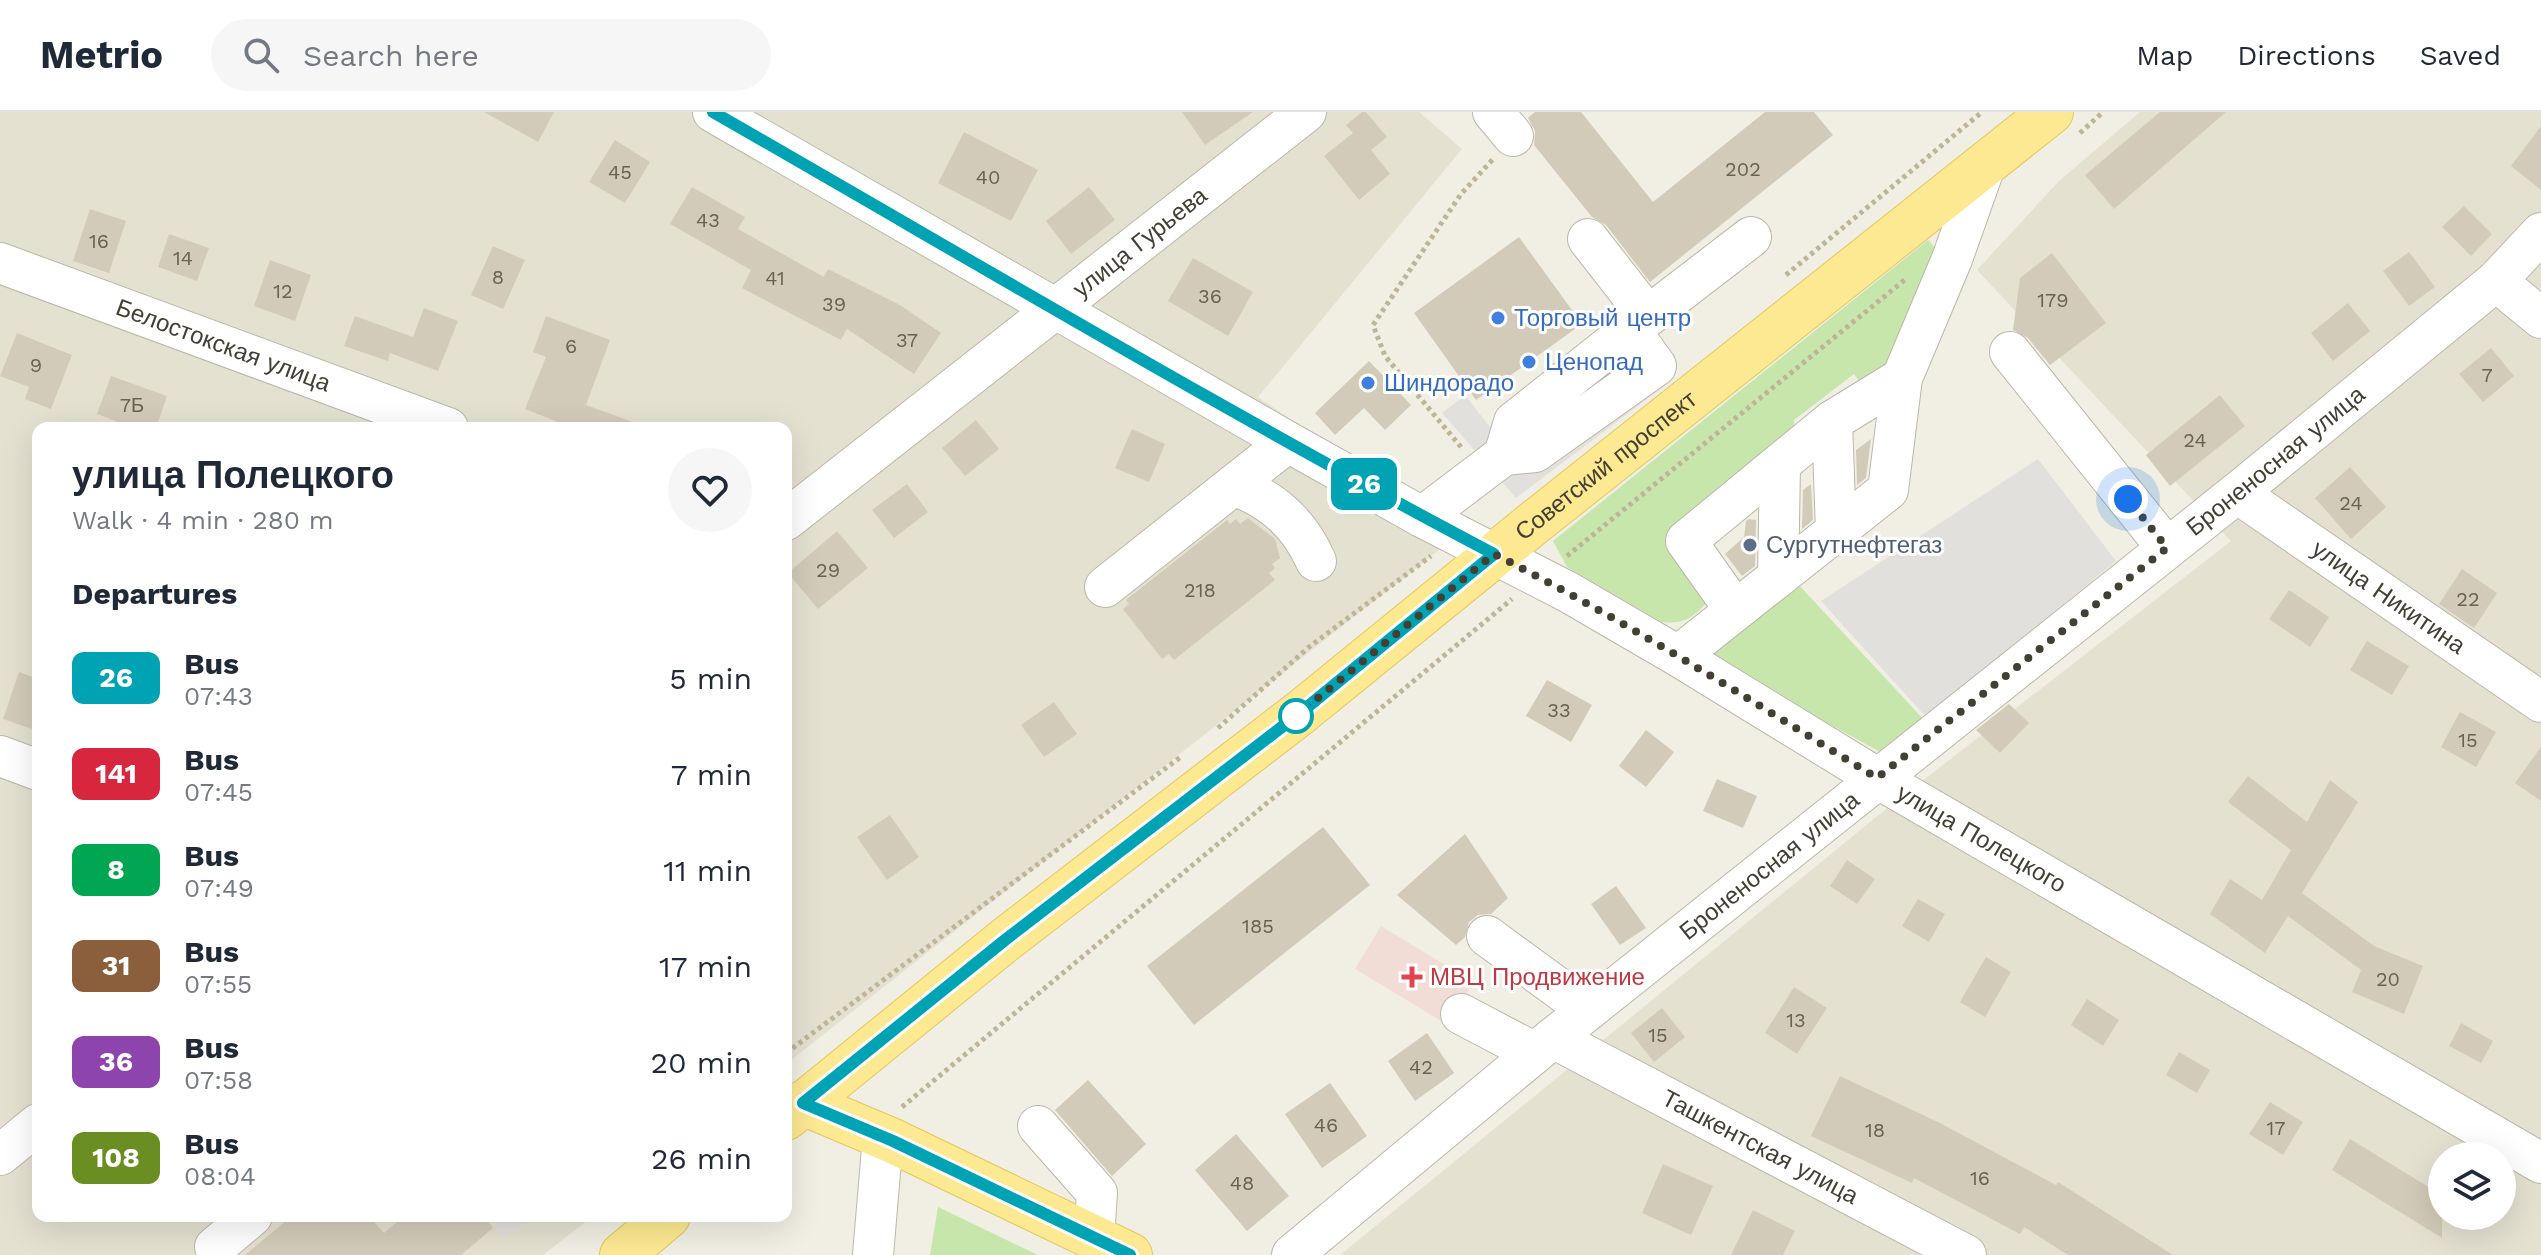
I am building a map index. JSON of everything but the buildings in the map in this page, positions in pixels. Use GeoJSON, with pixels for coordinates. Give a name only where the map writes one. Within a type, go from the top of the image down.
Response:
{"type":"FeatureCollection","features":[{"type":"Feature","properties":{"kind":"main road","name":"Советский проспект"},"geometry":{"type":"LineString","coordinates":[[792,1105],[1300,713],[1476,545],[1938,242],[1985,166],[2064,124]]}},
{"type":"Feature","properties":{"kind":"main road"},"geometry":{"type":"LineString","coordinates":[[792,1105],[878,1135],[1112,1246]]}},
{"type":"Feature","properties":{"kind":"main road"},"geometry":{"type":"LineString","coordinates":[[622,1255],[661,1222]]}},
{"type":"Feature","properties":{"kind":"street","name":"улица Полецкого"},"geometry":{"type":"LineString","coordinates":[[713,112],[1056,311],[1422,517],[1539,577],[1678,656],[1877,778],[2541,1163]]}},
{"type":"Feature","properties":{"kind":"street","name":"улица Гурьева"},"geometry":{"type":"LineString","coordinates":[[792,515],[1306,112]]}},
{"type":"Feature","properties":{"kind":"street","name":"Броненосная улица"},"geometry":{"type":"LineString","coordinates":[[1292,1255],[1588,1010],[2237,493],[2496,281],[2541,233]]}},
{"type":"Feature","properties":{"kind":"street"},"geometry":{"type":"LineString","coordinates":[[1639,323],[1751,237]]}},
{"type":"Feature","properties":{"kind":"street"},"geometry":{"type":"LineString","coordinates":[[1422,517],[1494,462],[1535,452],[1656,366],[1639,323],[1588,239]]}},
{"type":"Feature","properties":{"kind":"street"},"geometry":{"type":"LineString","coordinates":[[1678,656],[1888,490],[1902,378],[1938,242]]}},
{"type":"Feature","properties":{"kind":"street","name":"Белостокская улица"},"geometry":{"type":"LineString","coordinates":[[0,263],[432,422]]}},
{"type":"Feature","properties":{"kind":"street"},"geometry":{"type":"LineString","coordinates":[[2496,281],[2541,318]]}},
{"type":"Feature","properties":{"kind":"street"},"geometry":{"type":"LineString","coordinates":[[2010,352],[2167,548]]}},
{"type":"Feature","properties":{"kind":"street"},"geometry":{"type":"LineString","coordinates":[[1735,610],[1686,541],[1832,421],[1902,378]]}},
{"type":"Feature","properties":{"kind":"street"},"geometry":{"type":"LineString","coordinates":[[1832,421],[1836,531]]}},
{"type":"Feature","properties":{"kind":"street"},"geometry":{"type":"LineString","coordinates":[[1105,587],[1234,485],[1305,451],[1303,496],[1283,521]]}},
{"type":"Feature","properties":{"kind":"street"},"geometry":{"type":"LineString","coordinates":[[1778,577],[1780,466]]}},
{"type":"Feature","properties":{"kind":"street"},"geometry":{"type":"LineString","coordinates":[[1234,485],[1269,501],[1283,521],[1308,543],[1316,561]]}},
{"type":"Feature","properties":{"kind":"street","name":"улица Никитина"},"geometry":{"type":"LineString","coordinates":[[2237,493],[2541,702]]}},
{"type":"Feature","properties":{"kind":"street"},"geometry":{"type":"LineString","coordinates":[[0,756],[32,768]]}},
{"type":"Feature","properties":{"kind":"street"},"geometry":{"type":"LineString","coordinates":[[1487,936],[1588,1010]]}},
{"type":"Feature","properties":{"kind":"street","name":"Ташкентская улица"},"geometry":{"type":"LineString","coordinates":[[1461,1014],[1544,1046],[1966,1255]]}},
{"type":"Feature","properties":{"kind":"street"},"geometry":{"type":"LineString","coordinates":[[1038,1126],[1097,1193],[1112,1246]]}},
{"type":"Feature","properties":{"kind":"street"},"geometry":{"type":"LineString","coordinates":[[0,1155],[32,1129]]}},
{"type":"Feature","properties":{"kind":"street"},"geometry":{"type":"LineString","coordinates":[[873,1255],[878,1135]]}},
{"type":"Feature","properties":{"kind":"street"},"geometry":{"type":"LineString","coordinates":[[215,1247],[245,1222]]}},
{"type":"Feature","properties":{"kind":"path"},"geometry":{"type":"LineString","coordinates":[[1779,280],[1982,112]]}},
{"type":"Feature","properties":{"kind":"path"},"geometry":{"type":"LineString","coordinates":[[2064,124],[2103,112]]}},
{"type":"Feature","properties":{"kind":"path"},"geometry":{"type":"LineString","coordinates":[[1494,462],[1443,428],[1385,356],[1373,325],[1461,194],[1503,124]]}},
{"type":"Feature","properties":{"kind":"path"},"geometry":{"type":"LineString","coordinates":[[878,1135],[1938,242]]}},
{"type":"Feature","properties":{"kind":"path"},"geometry":{"type":"LineString","coordinates":[[1215,731],[1309,647],[1476,545]]}},
{"type":"Feature","properties":{"kind":"path"},"geometry":{"type":"LineString","coordinates":[[792,1048],[1190,750]]}},
{"type":"Feature","properties":{"kind":"shaded area"},"geometry":{"type":"Polygon","coordinates":[[[0,112],[1419,112],[1462,149],[1258,397],[1458,535],[792,1059],[792,422],[32,422],[32,1222],[585,1222],[543,1255],[0,1255],[0,112]]]}},
{"type":"Feature","properties":{"kind":"shaded area"},"geometry":{"type":"Polygon","coordinates":[[[2140,112],[2541,112],[2541,1255],[1340,1255],[1881,813],[2231,541],[1977,270],[2059,181],[2140,112]]]}},
{"type":"Feature","properties":{"kind":"shaded area"},"geometry":{"type":"Polygon","coordinates":[[[1627,321],[1672,380],[1516,498],[1442,413],[1465,395],[1490,427],[1627,321]]]}},
{"type":"Feature","properties":{"kind":"shaded area"},"geometry":{"type":"Polygon","coordinates":[[[2038,459],[2116,561],[1926,717],[1821,601],[2038,459]]]}},
{"type":"Feature","properties":{"kind":"shaded area"},"geometry":{"type":"Polygon","coordinates":[[[1381,926],[1473,982],[1448,1025],[1355,969],[1381,926]]]}},
{"type":"Feature","properties":{"kind":"shaded area"},"geometry":{"type":"Polygon","coordinates":[[[492,1222],[524,1222],[504,1238],[492,1222]]]}},
{"type":"Feature","properties":{"kind":"green space"},"geometry":{"type":"Polygon","coordinates":[[[1928,240],[1941,255],[1899,361],[1864,387],[1854,374],[1794,420],[1795,442],[1692,521],[1713,596],[1696,613],[1679,622],[1662,622],[1567,567],[1553,541],[1928,240]]]}},
{"type":"Feature","properties":{"kind":"green space"},"geometry":{"type":"Polygon","coordinates":[[[1797,583],[1925,721],[1884,754],[1714,661],[1715,643],[1797,583]]]}},
{"type":"Feature","properties":{"kind":"green space"},"geometry":{"type":"Polygon","coordinates":[[[938,1207],[1038,1255],[930,1255],[938,1207]]]}},
{"type":"Feature","properties":{"kind":"bus line","name":"26"},"geometry":{"type":"LineString","coordinates":[[713,112],[1056,311],[1422,517],[1494,554],[1300,713],[1005,940],[803,1103],[893,1141],[1130,1255]]}},
{"type":"Feature","properties":{"kind":"place","name":"Торговый центр"},"geometry":{"type":"Point","coordinates":[1498,318]}},
{"type":"Feature","properties":{"kind":"place","name":"Ценопад"},"geometry":{"type":"Point","coordinates":[1529,362]}},
{"type":"Feature","properties":{"kind":"place","name":"Шиндорадо"},"geometry":{"type":"Point","coordinates":[1368,383]}},
{"type":"Feature","properties":{"kind":"place","name":"Сургутнефтегаз"},"geometry":{"type":"Point","coordinates":[1750,545]}},
{"type":"Feature","properties":{"kind":"place","name":"МВЦ Продвижение"},"geometry":{"type":"Point","coordinates":[1412,977]}},
{"type":"Feature","properties":{"kind":"route"},"geometry":{"type":"LineString","coordinates":[[1296,716],[1494,554],[1568,592],[1678,656],[1877,778],[2167,548],[2128,499]]}}]}
